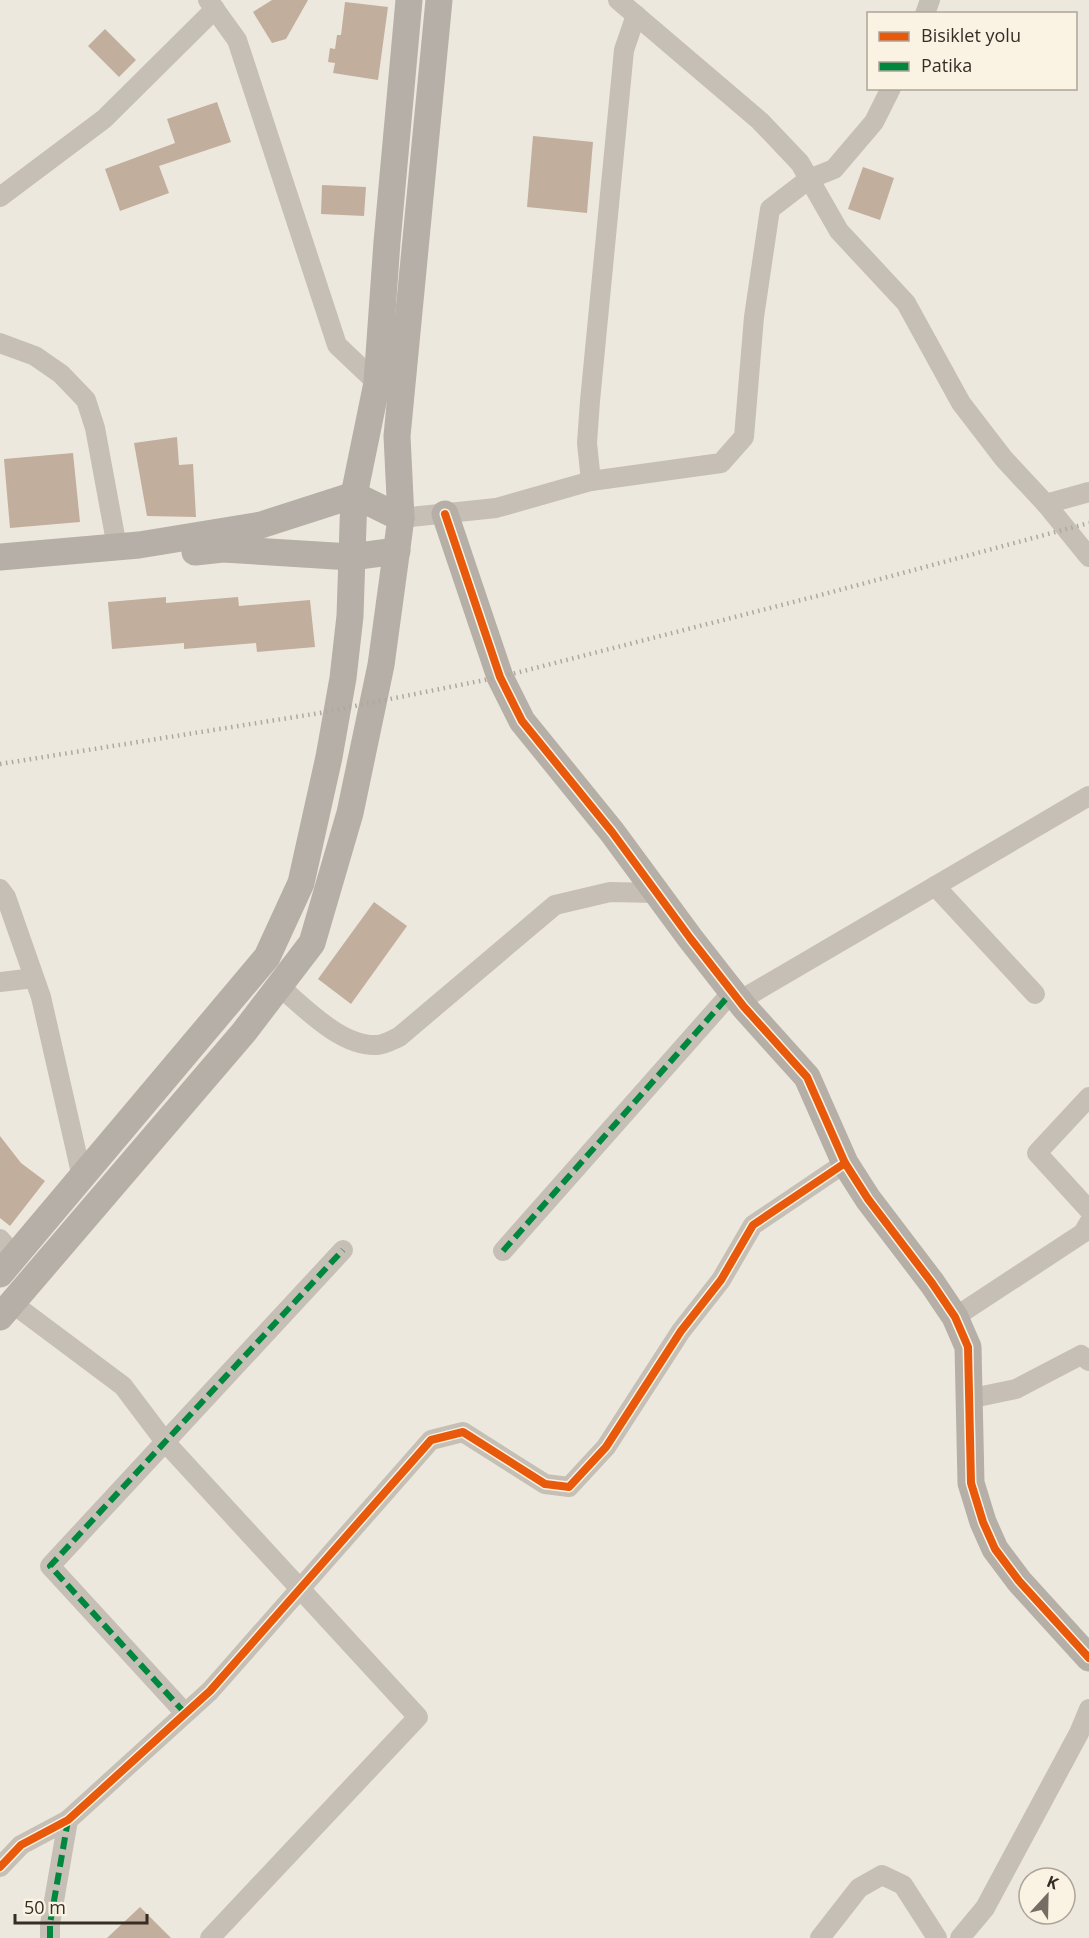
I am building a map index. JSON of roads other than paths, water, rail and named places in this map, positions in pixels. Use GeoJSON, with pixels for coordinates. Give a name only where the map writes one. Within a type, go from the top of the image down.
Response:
{"type":"FeatureCollection","features":[{"type":"Feature","properties":{"kind":"main road"},"geometry":{"type":"LineString","coordinates":[[5,1256],[82,1177],[267,957],[301,883],[344,678],[350,616],[354,495],[377,383],[409,0]]}},
{"type":"Feature","properties":{"kind":"main road"},"geometry":{"type":"LineString","coordinates":[[6,1310],[244,1032],[312,943],[350,813],[381,665],[397,551],[401,518],[398,436],[438,0]]}},
{"type":"Feature","properties":{"kind":"main road"},"geometry":{"type":"LineString","coordinates":[[0,557],[117,547],[261,525],[354,495],[401,518]]}},
{"type":"Feature","properties":{"kind":"main road"},"geometry":{"type":"LineString","coordinates":[[445,513],[500,677],[522,721],[612,832],[735,996],[807,1077],[845,1163],[868,1199],[955,1317],[968,1347],[971,1483],[983,1522],[995,1549],[1019,1581],[1089,1658]]}},
{"type":"Feature","properties":{"kind":"main road"},"geometry":{"type":"LineString","coordinates":[[0,573],[223,549],[351,557],[397,551]]}},
{"type":"Feature","properties":{"kind":"street"},"geometry":{"type":"LineString","coordinates":[[618,0],[760,121],[800,163],[840,231],[906,303],[962,403],[1004,459],[1046,504],[1089,557]]}},
{"type":"Feature","properties":{"kind":"street"},"geometry":{"type":"LineString","coordinates":[[0,197],[104,118],[211,5],[237,40],[337,345],[377,383]]}},
{"type":"Feature","properties":{"kind":"street"},"geometry":{"type":"LineString","coordinates":[[591,482],[587,443],[590,401],[624,50],[636,15]]}},
{"type":"Feature","properties":{"kind":"street"},"geometry":{"type":"LineString","coordinates":[[401,518],[496,508],[591,482],[721,462],[744,437],[754,316],[770,209],[809,179],[834,169],[874,122],[890,90]]}},
{"type":"Feature","properties":{"kind":"street"},"geometry":{"type":"LineString","coordinates":[[0,343],[34,356],[61,374],[86,400],[95,428],[117,547]]}},
{"type":"Feature","properties":{"kind":"street"},"geometry":{"type":"LineString","coordinates":[[1046,504],[1089,492]]}},
{"type":"Feature","properties":{"kind":"street"},"geometry":{"type":"LineString","coordinates":[[503,1251],[735,996],[935,886],[1089,796]]}},
{"type":"Feature","properties":{"kind":"street"},"geometry":{"type":"LineString","coordinates":[[935,886],[1035,994]]}},
{"type":"Feature","properties":{"kind":"street"},"geometry":{"type":"LineString","coordinates":[[0,889],[6,897],[41,997],[82,1177]]}},
{"type":"Feature","properties":{"kind":"street"},"geometry":{"type":"LineString","coordinates":[[279,986],[326,1026],[354,1041],[378,1045],[399,1037],[555,904],[610,892],[657,893]]}},
{"type":"Feature","properties":{"kind":"street"},"geometry":{"type":"LineString","coordinates":[[0,982],[34,978]]}},
{"type":"Feature","properties":{"kind":"street"},"geometry":{"type":"LineString","coordinates":[[1089,1097],[1037,1153],[1089,1210]]}},
{"type":"Feature","properties":{"kind":"street"},"geometry":{"type":"LineString","coordinates":[[0,1868],[21,1845],[68,1820],[210,1690],[431,1440],[463,1432],[545,1485],[569,1487],[606,1447],[681,1331],[722,1280],[753,1225],[845,1163]]}},
{"type":"Feature","properties":{"kind":"street"},"geometry":{"type":"LineString","coordinates":[[955,1317],[1083,1233],[1089,1223]]}},
{"type":"Feature","properties":{"kind":"street"},"geometry":{"type":"LineString","coordinates":[[185,1713],[50,1566],[343,1250]]}},
{"type":"Feature","properties":{"kind":"street"},"geometry":{"type":"LineString","coordinates":[[6,1310],[123,1386],[166,1443],[418,1717],[210,1938]]}},
{"type":"Feature","properties":{"kind":"street"},"geometry":{"type":"LineString","coordinates":[[968,1399],[1016,1389],[1081,1355],[1089,1361]]}},
{"type":"Feature","properties":{"kind":"street"},"geometry":{"type":"LineString","coordinates":[[960,1938],[985,1908],[1079,1733],[1089,1709]]}},
{"type":"Feature","properties":{"kind":"street"},"geometry":{"type":"LineString","coordinates":[[50,1938],[50,1924],[68,1820]]}},
{"type":"Feature","properties":{"kind":"street"},"geometry":{"type":"LineString","coordinates":[[820,1938],[859,1888],[882,1875],[903,1885],[937,1938]]}},
{"type":"Feature","properties":{"kind":"railway"},"geometry":{"type":"LineString","coordinates":[[0,764],[320,713],[500,677],[817,596],[1089,523]]}}]}
